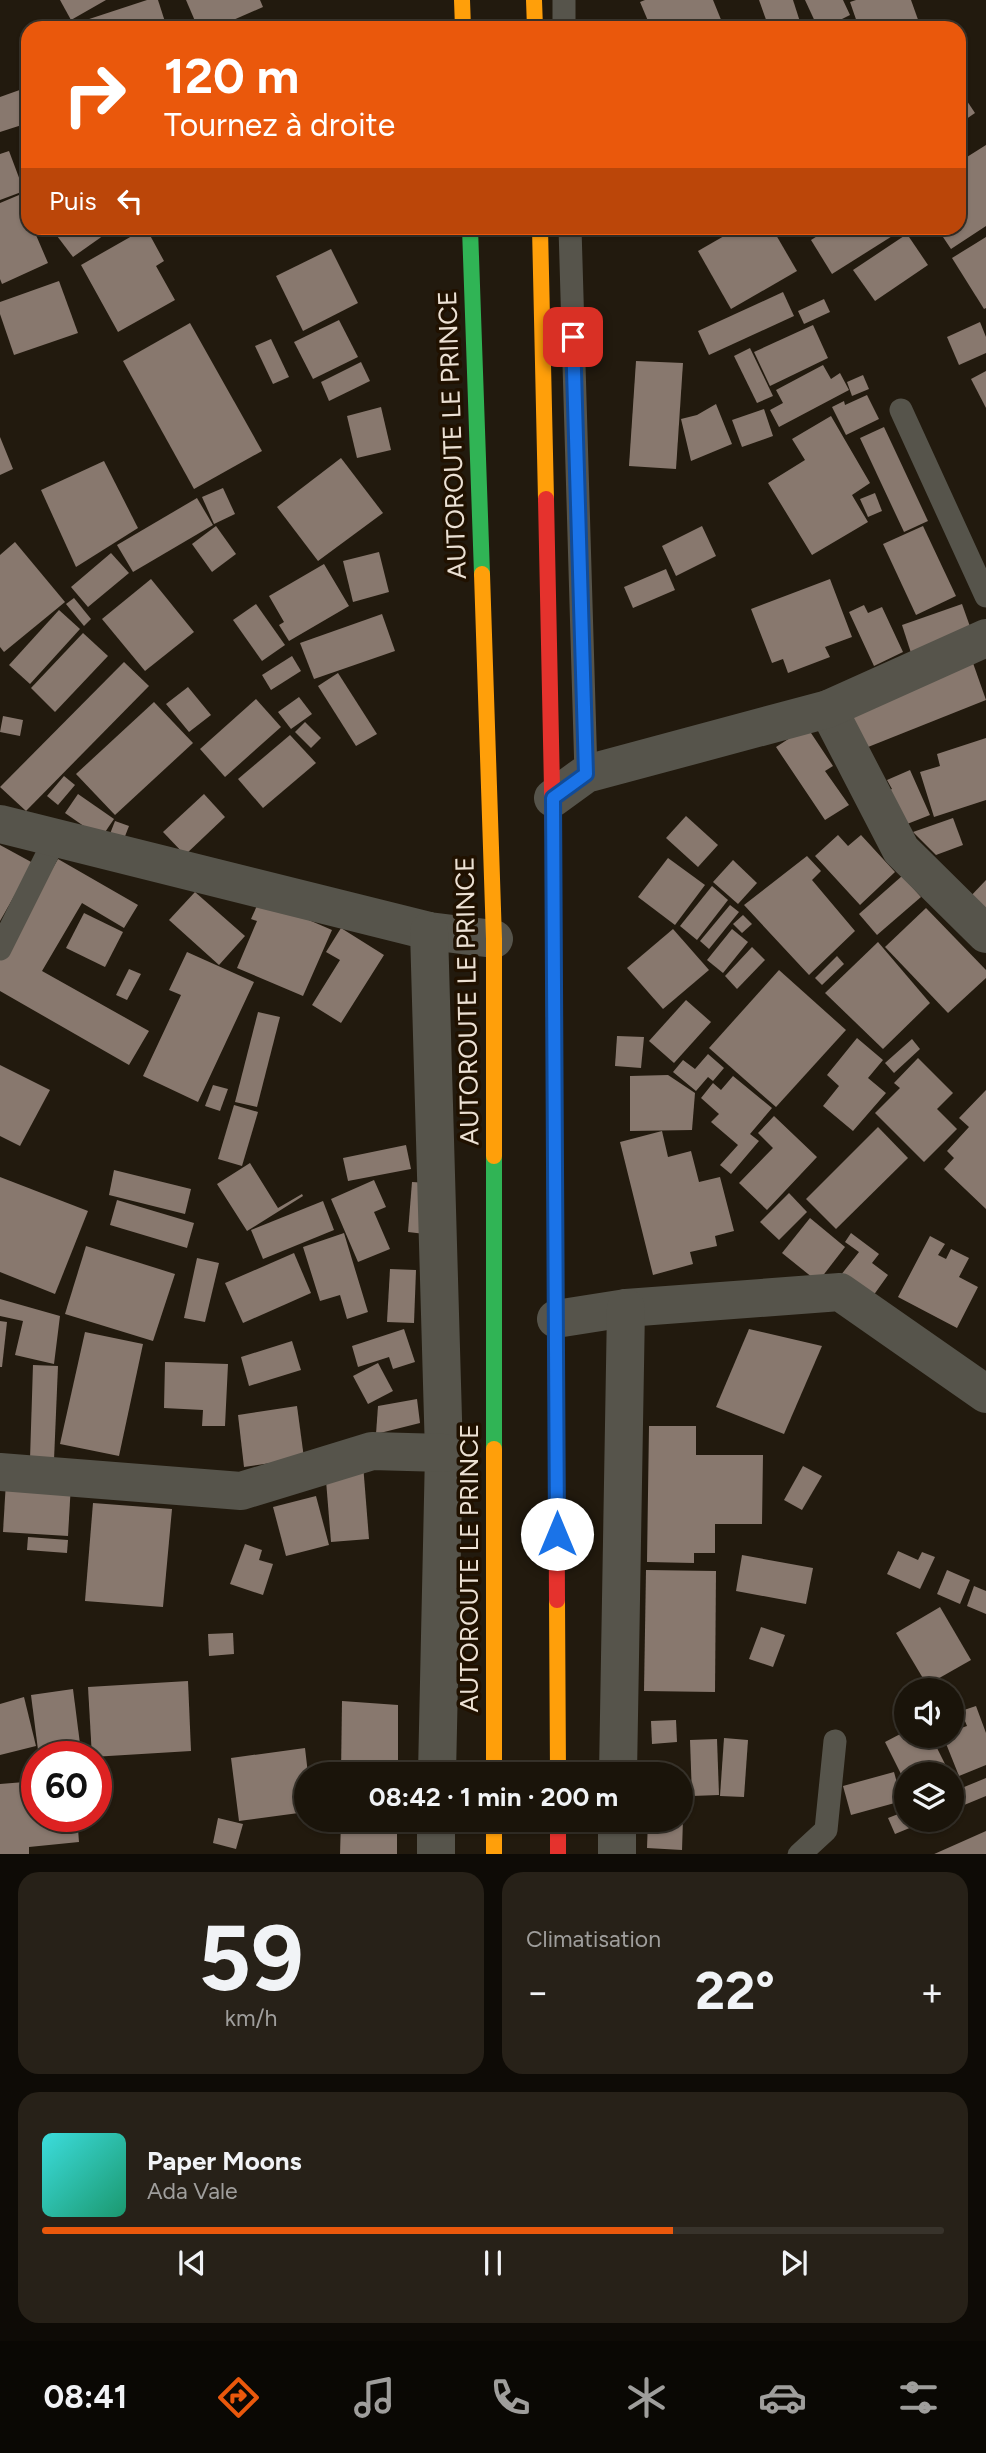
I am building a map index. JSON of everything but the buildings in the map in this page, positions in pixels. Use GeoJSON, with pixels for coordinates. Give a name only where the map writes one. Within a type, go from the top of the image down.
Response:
{"type":"FeatureCollection","features":[{"type":"Feature","properties":{"kind":"main road"},"geometry":{"type":"LineString","coordinates":[[462,0],[463,21]]}},
{"type":"Feature","properties":{"kind":"main road"},"geometry":{"type":"LineString","coordinates":[[534,0],[535,21]]}},
{"type":"Feature","properties":{"kind":"main road","name":"AUTOROUTE LE PRINCE"},"geometry":{"type":"LineString","coordinates":[[470,235],[494,939],[494,1762]]}},
{"type":"Feature","properties":{"kind":"main road"},"geometry":{"type":"LineString","coordinates":[[540,235],[553,798],[558,1762]]}},
{"type":"Feature","properties":{"kind":"main road"},"geometry":{"type":"LineString","coordinates":[[494,1832],[494,1854]]}},
{"type":"Feature","properties":{"kind":"main road"},"geometry":{"type":"LineString","coordinates":[[558,1832],[558,1854]]}},
{"type":"Feature","properties":{"kind":"street"},"geometry":{"type":"LineString","coordinates":[[553,798],[586,774],[828,709],[986,638]]}},
{"type":"Feature","properties":{"kind":"street"},"geometry":{"type":"LineString","coordinates":[[828,709],[901,850],[986,934]]}},
{"type":"Feature","properties":{"kind":"street"},"geometry":{"type":"LineString","coordinates":[[0,824],[429,931],[494,939]]}},
{"type":"Feature","properties":{"kind":"street"},"geometry":{"type":"LineString","coordinates":[[429,931],[444,1453],[437,1762]]}},
{"type":"Feature","properties":{"kind":"street"},"geometry":{"type":"LineString","coordinates":[[556,1320],[626,1308],[840,1292],[986,1394]]}},
{"type":"Feature","properties":{"kind":"street"},"geometry":{"type":"LineString","coordinates":[[618,1762],[626,1308]]}},
{"type":"Feature","properties":{"kind":"street"},"geometry":{"type":"LineString","coordinates":[[0,1472],[241,1490],[372,1451],[444,1453]]}},
{"type":"Feature","properties":{"kind":"street"},"geometry":{"type":"LineString","coordinates":[[436,1832],[436,1854]]}},
{"type":"Feature","properties":{"kind":"street"},"geometry":{"type":"LineString","coordinates":[[617,1832],[617,1854]]}},
{"type":"Feature","properties":{"kind":"lane"},"geometry":{"type":"LineString","coordinates":[[564,0],[564,21]]}},
{"type":"Feature","properties":{"kind":"lane"},"geometry":{"type":"LineString","coordinates":[[570,235],[586,774]]}},
{"type":"Feature","properties":{"kind":"lane"},"geometry":{"type":"LineString","coordinates":[[901,410],[986,596]]}},
{"type":"Feature","properties":{"kind":"lane"},"geometry":{"type":"LineString","coordinates":[[0,949],[55,839]]}},
{"type":"Feature","properties":{"kind":"lane"},"geometry":{"type":"LineString","coordinates":[[799,1854],[826,1830],[835,1741]]}},
{"type":"Feature","properties":{"kind":"traffic: fast"},"geometry":{"type":"LineString","coordinates":[[470,235],[482,574]]}},
{"type":"Feature","properties":{"kind":"traffic: fast"},"geometry":{"type":"LineString","coordinates":[[553,837],[555,1211]]}},
{"type":"Feature","properties":{"kind":"traffic: fast"},"geometry":{"type":"LineString","coordinates":[[494,1156],[494,1449]]}},
{"type":"Feature","properties":{"kind":"traffic: slow"},"geometry":{"type":"LineString","coordinates":[[462,0],[463,21]]}},
{"type":"Feature","properties":{"kind":"traffic: slow"},"geometry":{"type":"LineString","coordinates":[[534,0],[535,21]]}},
{"type":"Feature","properties":{"kind":"traffic: slow"},"geometry":{"type":"LineString","coordinates":[[540,235],[546,499]]}},
{"type":"Feature","properties":{"kind":"traffic: slow"},"geometry":{"type":"LineString","coordinates":[[482,574],[494,939],[494,1156]]}},
{"type":"Feature","properties":{"kind":"traffic: slow"},"geometry":{"type":"LineString","coordinates":[[494,1449],[494,1762]]}},
{"type":"Feature","properties":{"kind":"traffic: slow"},"geometry":{"type":"LineString","coordinates":[[557,1600],[558,1762]]}},
{"type":"Feature","properties":{"kind":"traffic: slow"},"geometry":{"type":"LineString","coordinates":[[494,1832],[494,1854]]}},
{"type":"Feature","properties":{"kind":"traffic: jam"},"geometry":{"type":"LineString","coordinates":[[546,499],[553,837]]}},
{"type":"Feature","properties":{"kind":"traffic: jam"},"geometry":{"type":"LineString","coordinates":[[555,1211],[557,1600]]}},
{"type":"Feature","properties":{"kind":"traffic: jam"},"geometry":{"type":"LineString","coordinates":[[558,1832],[558,1854]]}},
{"type":"Feature","properties":{"kind":"route"},"geometry":{"type":"LineString","coordinates":[[557,1534],[553,798],[586,774],[573,337]]}}]}
